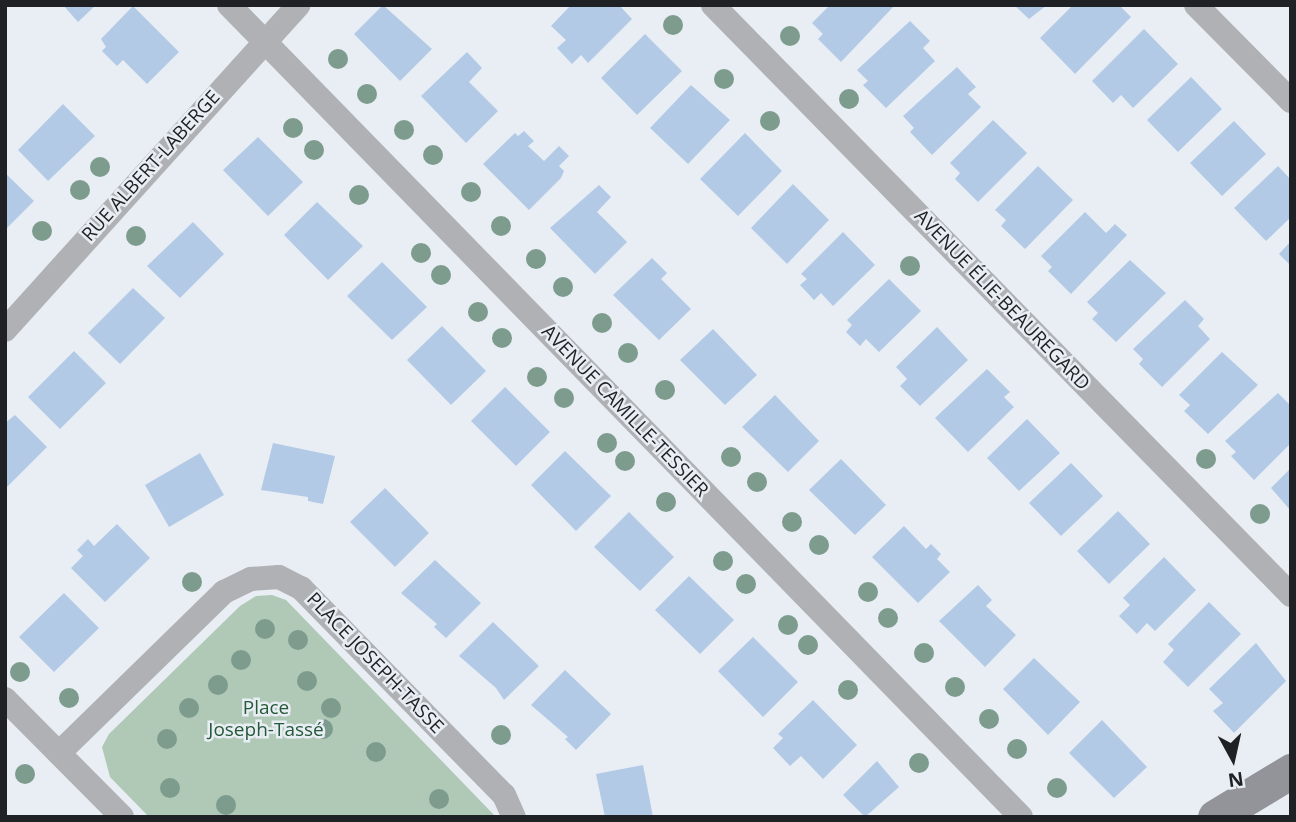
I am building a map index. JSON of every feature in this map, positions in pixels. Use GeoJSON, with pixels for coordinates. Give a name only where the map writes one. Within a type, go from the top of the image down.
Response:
{"type":"FeatureCollection","features":[{"type":"Feature","properties":{"kind":"street","name":"AVENUE CAMILLE-TESSIER"},"geometry":{"type":"LineString","coordinates":[[229,5],[1021,817]]}},
{"type":"Feature","properties":{"kind":"street","name":"RUE ALBERT-LABERGE"},"geometry":{"type":"LineString","coordinates":[[5,330],[264,39],[299,5]]}},
{"type":"Feature","properties":{"kind":"street","name":"AVENUE ÉLIE-BEAUREGARD"},"geometry":{"type":"LineString","coordinates":[[713,5],[1291,595]]}},
{"type":"Feature","properties":{"kind":"street"},"geometry":{"type":"LineString","coordinates":[[1196,5],[1291,101]]}},
{"type":"Feature","properties":{"kind":"street","name":"PLACE JOSEPH-TASSE"},"geometry":{"type":"LineString","coordinates":[[60,753],[224,592],[251,579],[279,577],[301,588],[330,617],[504,795],[514,817]]}},
{"type":"Feature","properties":{"kind":"street"},"geometry":{"type":"LineString","coordinates":[[5,699],[122,817]]}},
{"type":"Feature","properties":{"kind":"street"},"geometry":{"type":"LineString","coordinates":[[1215,817],[1291,771]]}},
{"type":"Feature","properties":{"kind":"green space","name":"Place Joseph-Tassé"},"geometry":{"type":"Polygon","coordinates":[[[272,595],[286,600],[496,817],[149,817],[110,777],[102,747],[109,734],[240,606],[256,596],[272,595]]]}},
{"type":"Feature","properties":{"kind":"building"},"geometry":{"type":"Polygon","coordinates":[[[63,5],[96,5],[78,22],[63,5]]]}},
{"type":"Feature","properties":{"kind":"building"},"geometry":{"type":"Polygon","coordinates":[[[383,5],[432,49],[400,81],[354,34],[383,5]]]}},
{"type":"Feature","properties":{"kind":"building"},"geometry":{"type":"Polygon","coordinates":[[[571,5],[619,5],[632,19],[588,63],[581,55],[572,64],[557,48],[566,40],[551,26],[571,5]]]}},
{"type":"Feature","properties":{"kind":"building"},"geometry":{"type":"Polygon","coordinates":[[[830,5],[895,5],[841,62],[818,39],[823,34],[812,23],[830,5]]]}},
{"type":"Feature","properties":{"kind":"building"},"geometry":{"type":"Polygon","coordinates":[[[1014,5],[1047,5],[1029,19],[1014,5]]]}},
{"type":"Feature","properties":{"kind":"building"},"geometry":{"type":"Polygon","coordinates":[[[1073,5],[1119,5],[1131,17],[1075,74],[1040,38],[1073,5]]]}},
{"type":"Feature","properties":{"kind":"building"},"geometry":{"type":"Polygon","coordinates":[[[133,6],[179,52],[147,84],[123,60],[117,66],[102,51],[106,47],[101,39],[133,6]]]}},
{"type":"Feature","properties":{"kind":"building"},"geometry":{"type":"Polygon","coordinates":[[[910,21],[930,41],[923,48],[935,61],[886,108],[863,85],[868,81],[857,70],[910,21]]]}},
{"type":"Feature","properties":{"kind":"building"},"geometry":{"type":"Polygon","coordinates":[[[1144,29],[1178,64],[1133,108],[1121,95],[1113,103],[1092,81],[1144,29]]]}},
{"type":"Feature","properties":{"kind":"building"},"geometry":{"type":"Polygon","coordinates":[[[645,34],[682,71],[637,115],[601,78],[645,34]]]}},
{"type":"Feature","properties":{"kind":"building"},"geometry":{"type":"Polygon","coordinates":[[[467,52],[482,68],[469,82],[498,111],[466,143],[421,96],[467,52]]]}},
{"type":"Feature","properties":{"kind":"building"},"geometry":{"type":"Polygon","coordinates":[[[957,67],[976,87],[968,94],[981,107],[932,155],[910,132],[914,128],[903,116],[957,67]]]}},
{"type":"Feature","properties":{"kind":"building"},"geometry":{"type":"Polygon","coordinates":[[[1191,77],[1222,109],[1178,152],[1147,120],[1191,77]]]}},
{"type":"Feature","properties":{"kind":"building"},"geometry":{"type":"Polygon","coordinates":[[[691,85],[730,120],[688,164],[650,128],[691,85]]]}},
{"type":"Feature","properties":{"kind":"building"},"geometry":{"type":"Polygon","coordinates":[[[63,104],[95,136],[48,181],[18,150],[63,104]]]}},
{"type":"Feature","properties":{"kind":"building"},"geometry":{"type":"Polygon","coordinates":[[[993,120],[1027,153],[978,202],[955,179],[960,173],[950,163],[993,120]]]}},
{"type":"Feature","properties":{"kind":"building"},"geometry":{"type":"Polygon","coordinates":[[[1234,121],[1266,154],[1222,196],[1190,163],[1234,121]]]}},
{"type":"Feature","properties":{"kind":"building"},"geometry":{"type":"Polygon","coordinates":[[[524,131],[534,141],[528,146],[544,161],[559,146],[569,156],[559,166],[564,171],[561,178],[529,210],[483,164],[515,133],[518,136],[524,131]]]}},
{"type":"Feature","properties":{"kind":"building"},"geometry":{"type":"Polygon","coordinates":[[[745,133],[782,171],[738,216],[700,179],[745,133]]]}},
{"type":"Feature","properties":{"kind":"building"},"geometry":{"type":"Polygon","coordinates":[[[258,137],[303,182],[268,216],[223,170],[258,137]]]}},
{"type":"Feature","properties":{"kind":"building"},"geometry":{"type":"Polygon","coordinates":[[[1038,166],[1073,200],[1025,249],[1001,226],[1006,220],[995,210],[1038,166]]]}},
{"type":"Feature","properties":{"kind":"building"},"geometry":{"type":"Polygon","coordinates":[[[1278,166],[1291,180],[1291,217],[1266,241],[1234,208],[1278,166]]]}},
{"type":"Feature","properties":{"kind":"building"},"geometry":{"type":"Polygon","coordinates":[[[5,173],[34,201],[5,230],[5,173]]]}},
{"type":"Feature","properties":{"kind":"building"},"geometry":{"type":"Polygon","coordinates":[[[793,184],[829,220],[787,264],[751,228],[793,184]]]}},
{"type":"Feature","properties":{"kind":"building"},"geometry":{"type":"Polygon","coordinates":[[[599,185],[611,197],[597,212],[627,242],[595,274],[550,228],[599,185]]]}},
{"type":"Feature","properties":{"kind":"building"},"geometry":{"type":"Polygon","coordinates":[[[317,202],[363,246],[328,280],[284,235],[317,202]]]}},
{"type":"Feature","properties":{"kind":"building"},"geometry":{"type":"Polygon","coordinates":[[[1085,212],[1106,233],[1115,224],[1127,235],[1071,294],[1048,271],[1052,267],[1041,256],[1085,212]]]}},
{"type":"Feature","properties":{"kind":"building"},"geometry":{"type":"Polygon","coordinates":[[[193,222],[224,254],[180,298],[147,266],[193,222]]]}},
{"type":"Feature","properties":{"kind":"building"},"geometry":{"type":"Polygon","coordinates":[[[843,232],[875,265],[833,306],[821,293],[814,300],[800,285],[807,279],[801,274],[843,232]]]}},
{"type":"Feature","properties":{"kind":"building"},"geometry":{"type":"Polygon","coordinates":[[[1291,241],[1291,266],[1279,254],[1291,241]]]}},
{"type":"Feature","properties":{"kind":"building"},"geometry":{"type":"Polygon","coordinates":[[[652,258],[667,273],[661,279],[691,309],[659,340],[613,295],[652,258]]]}},
{"type":"Feature","properties":{"kind":"building"},"geometry":{"type":"Polygon","coordinates":[[[1130,260],[1166,293],[1116,342],[1092,319],[1098,313],[1087,302],[1130,260]]]}},
{"type":"Feature","properties":{"kind":"building"},"geometry":{"type":"Polygon","coordinates":[[[382,262],[427,307],[392,340],[347,296],[382,262]]]}},
{"type":"Feature","properties":{"kind":"building"},"geometry":{"type":"Polygon","coordinates":[[[889,279],[921,311],[879,352],[866,339],[860,346],[846,332],[852,325],[847,320],[889,279]]]}},
{"type":"Feature","properties":{"kind":"building"},"geometry":{"type":"Polygon","coordinates":[[[133,288],[165,318],[120,364],[88,333],[133,288]]]}},
{"type":"Feature","properties":{"kind":"building"},"geometry":{"type":"Polygon","coordinates":[[[1185,300],[1204,319],[1198,326],[1210,339],[1162,387],[1139,364],[1143,359],[1133,349],[1185,300]]]}},
{"type":"Feature","properties":{"kind":"building"},"geometry":{"type":"Polygon","coordinates":[[[442,326],[486,371],[451,405],[407,360],[442,326]]]}},
{"type":"Feature","properties":{"kind":"building"},"geometry":{"type":"Polygon","coordinates":[[[937,327],[968,360],[920,406],[900,386],[907,379],[896,367],[937,327]]]}},
{"type":"Feature","properties":{"kind":"building"},"geometry":{"type":"Polygon","coordinates":[[[713,329],[757,375],[725,405],[680,360],[713,329]]]}},
{"type":"Feature","properties":{"kind":"building"},"geometry":{"type":"Polygon","coordinates":[[[74,351],[106,383],[60,429],[28,397],[74,351]]]}},
{"type":"Feature","properties":{"kind":"building"},"geometry":{"type":"Polygon","coordinates":[[[1222,352],[1258,385],[1208,434],[1184,411],[1190,405],[1179,395],[1222,352]]]}},
{"type":"Feature","properties":{"kind":"building"},"geometry":{"type":"Polygon","coordinates":[[[987,369],[1010,392],[1004,397],[1014,407],[968,452],[935,418],[987,369]]]}},
{"type":"Feature","properties":{"kind":"building"},"geometry":{"type":"Polygon","coordinates":[[[505,387],[550,432],[516,466],[471,421],[505,387]]]}},
{"type":"Feature","properties":{"kind":"building"},"geometry":{"type":"Polygon","coordinates":[[[1278,393],[1291,406],[1291,443],[1254,480],[1231,456],[1236,452],[1225,441],[1278,393]]]}},
{"type":"Feature","properties":{"kind":"building"},"geometry":{"type":"Polygon","coordinates":[[[775,395],[819,441],[788,472],[742,427],[775,395]]]}},
{"type":"Feature","properties":{"kind":"building"},"geometry":{"type":"Polygon","coordinates":[[[15,415],[47,447],[5,489],[5,423],[15,415]]]}},
{"type":"Feature","properties":{"kind":"building"},"geometry":{"type":"Polygon","coordinates":[[[1027,419],[1060,453],[1019,491],[987,458],[1027,419]]]}},
{"type":"Feature","properties":{"kind":"building"},"geometry":{"type":"Polygon","coordinates":[[[273,443],[335,456],[323,504],[308,501],[308,497],[261,490],[273,443]]]}},
{"type":"Feature","properties":{"kind":"building"},"geometry":{"type":"Polygon","coordinates":[[[565,451],[611,496],[576,531],[531,485],[565,451]]]}},
{"type":"Feature","properties":{"kind":"building"},"geometry":{"type":"Polygon","coordinates":[[[200,453],[224,495],[169,527],[145,485],[200,453]]]}},
{"type":"Feature","properties":{"kind":"building"},"geometry":{"type":"Polygon","coordinates":[[[841,459],[886,505],[855,535],[809,490],[841,459]]]}},
{"type":"Feature","properties":{"kind":"building"},"geometry":{"type":"Polygon","coordinates":[[[1071,463],[1103,496],[1061,536],[1029,503],[1071,463]]]}},
{"type":"Feature","properties":{"kind":"building"},"geometry":{"type":"Polygon","coordinates":[[[1291,468],[1291,511],[1271,488],[1291,468]]]}},
{"type":"Feature","properties":{"kind":"building"},"geometry":{"type":"Polygon","coordinates":[[[385,488],[429,533],[395,567],[350,522],[385,488]]]}},
{"type":"Feature","properties":{"kind":"building"},"geometry":{"type":"Polygon","coordinates":[[[1118,511],[1150,544],[1109,584],[1077,551],[1118,511]]]}},
{"type":"Feature","properties":{"kind":"building"},"geometry":{"type":"Polygon","coordinates":[[[629,512],[674,557],[640,591],[594,547],[629,512]]]}},
{"type":"Feature","properties":{"kind":"building"},"geometry":{"type":"Polygon","coordinates":[[[117,524],[150,558],[105,602],[71,568],[83,556],[77,550],[88,539],[94,546],[117,524]]]}},
{"type":"Feature","properties":{"kind":"building"},"geometry":{"type":"Polygon","coordinates":[[[904,526],[926,549],[931,544],[941,554],[937,559],[950,572],[918,603],[872,557],[904,526]]]}},
{"type":"Feature","properties":{"kind":"building"},"geometry":{"type":"Polygon","coordinates":[[[1164,557],[1196,590],[1155,631],[1147,623],[1137,634],[1119,616],[1130,605],[1123,598],[1164,557]]]}},
{"type":"Feature","properties":{"kind":"building"},"geometry":{"type":"Polygon","coordinates":[[[435,560],[481,603],[446,638],[434,627],[437,624],[401,593],[435,560]]]}},
{"type":"Feature","properties":{"kind":"building"},"geometry":{"type":"Polygon","coordinates":[[[689,576],[734,620],[700,654],[655,610],[689,576]]]}},
{"type":"Feature","properties":{"kind":"building"},"geometry":{"type":"Polygon","coordinates":[[[978,585],[992,600],[986,606],[1016,635],[985,667],[939,621],[978,585]]]}},
{"type":"Feature","properties":{"kind":"building"},"geometry":{"type":"Polygon","coordinates":[[[64,593],[99,628],[54,672],[19,637],[64,593]]]}},
{"type":"Feature","properties":{"kind":"building"},"geometry":{"type":"Polygon","coordinates":[[[1209,602],[1241,634],[1188,687],[1163,662],[1174,650],[1168,644],[1209,602]]]}},
{"type":"Feature","properties":{"kind":"building"},"geometry":{"type":"Polygon","coordinates":[[[493,622],[539,666],[504,700],[496,688],[459,656],[493,622]]]}},
{"type":"Feature","properties":{"kind":"building"},"geometry":{"type":"Polygon","coordinates":[[[753,637],[798,682],[763,717],[718,671],[753,637]]]}},
{"type":"Feature","properties":{"kind":"building"},"geometry":{"type":"Polygon","coordinates":[[[1256,643],[1286,681],[1234,733],[1213,711],[1223,703],[1209,689],[1256,643]]]}},
{"type":"Feature","properties":{"kind":"building"},"geometry":{"type":"Polygon","coordinates":[[[1034,658],[1080,702],[1048,735],[1003,689],[1034,658]]]}},
{"type":"Feature","properties":{"kind":"building"},"geometry":{"type":"Polygon","coordinates":[[[565,670],[611,714],[576,750],[565,739],[568,737],[531,705],[565,670]]]}},
{"type":"Feature","properties":{"kind":"building"},"geometry":{"type":"Polygon","coordinates":[[[813,700],[857,745],[823,779],[801,756],[790,766],[773,748],[783,738],[778,734],[813,700]]]}},
{"type":"Feature","properties":{"kind":"building"},"geometry":{"type":"Polygon","coordinates":[[[1102,720],[1147,767],[1114,798],[1069,753],[1102,720]]]}},
{"type":"Feature","properties":{"kind":"building"},"geometry":{"type":"Polygon","coordinates":[[[877,761],[899,787],[865,817],[843,795],[877,761]]]}},
{"type":"Feature","properties":{"kind":"building"},"geometry":{"type":"Polygon","coordinates":[[[643,765],[653,817],[605,817],[596,774],[643,765]]]}}]}
